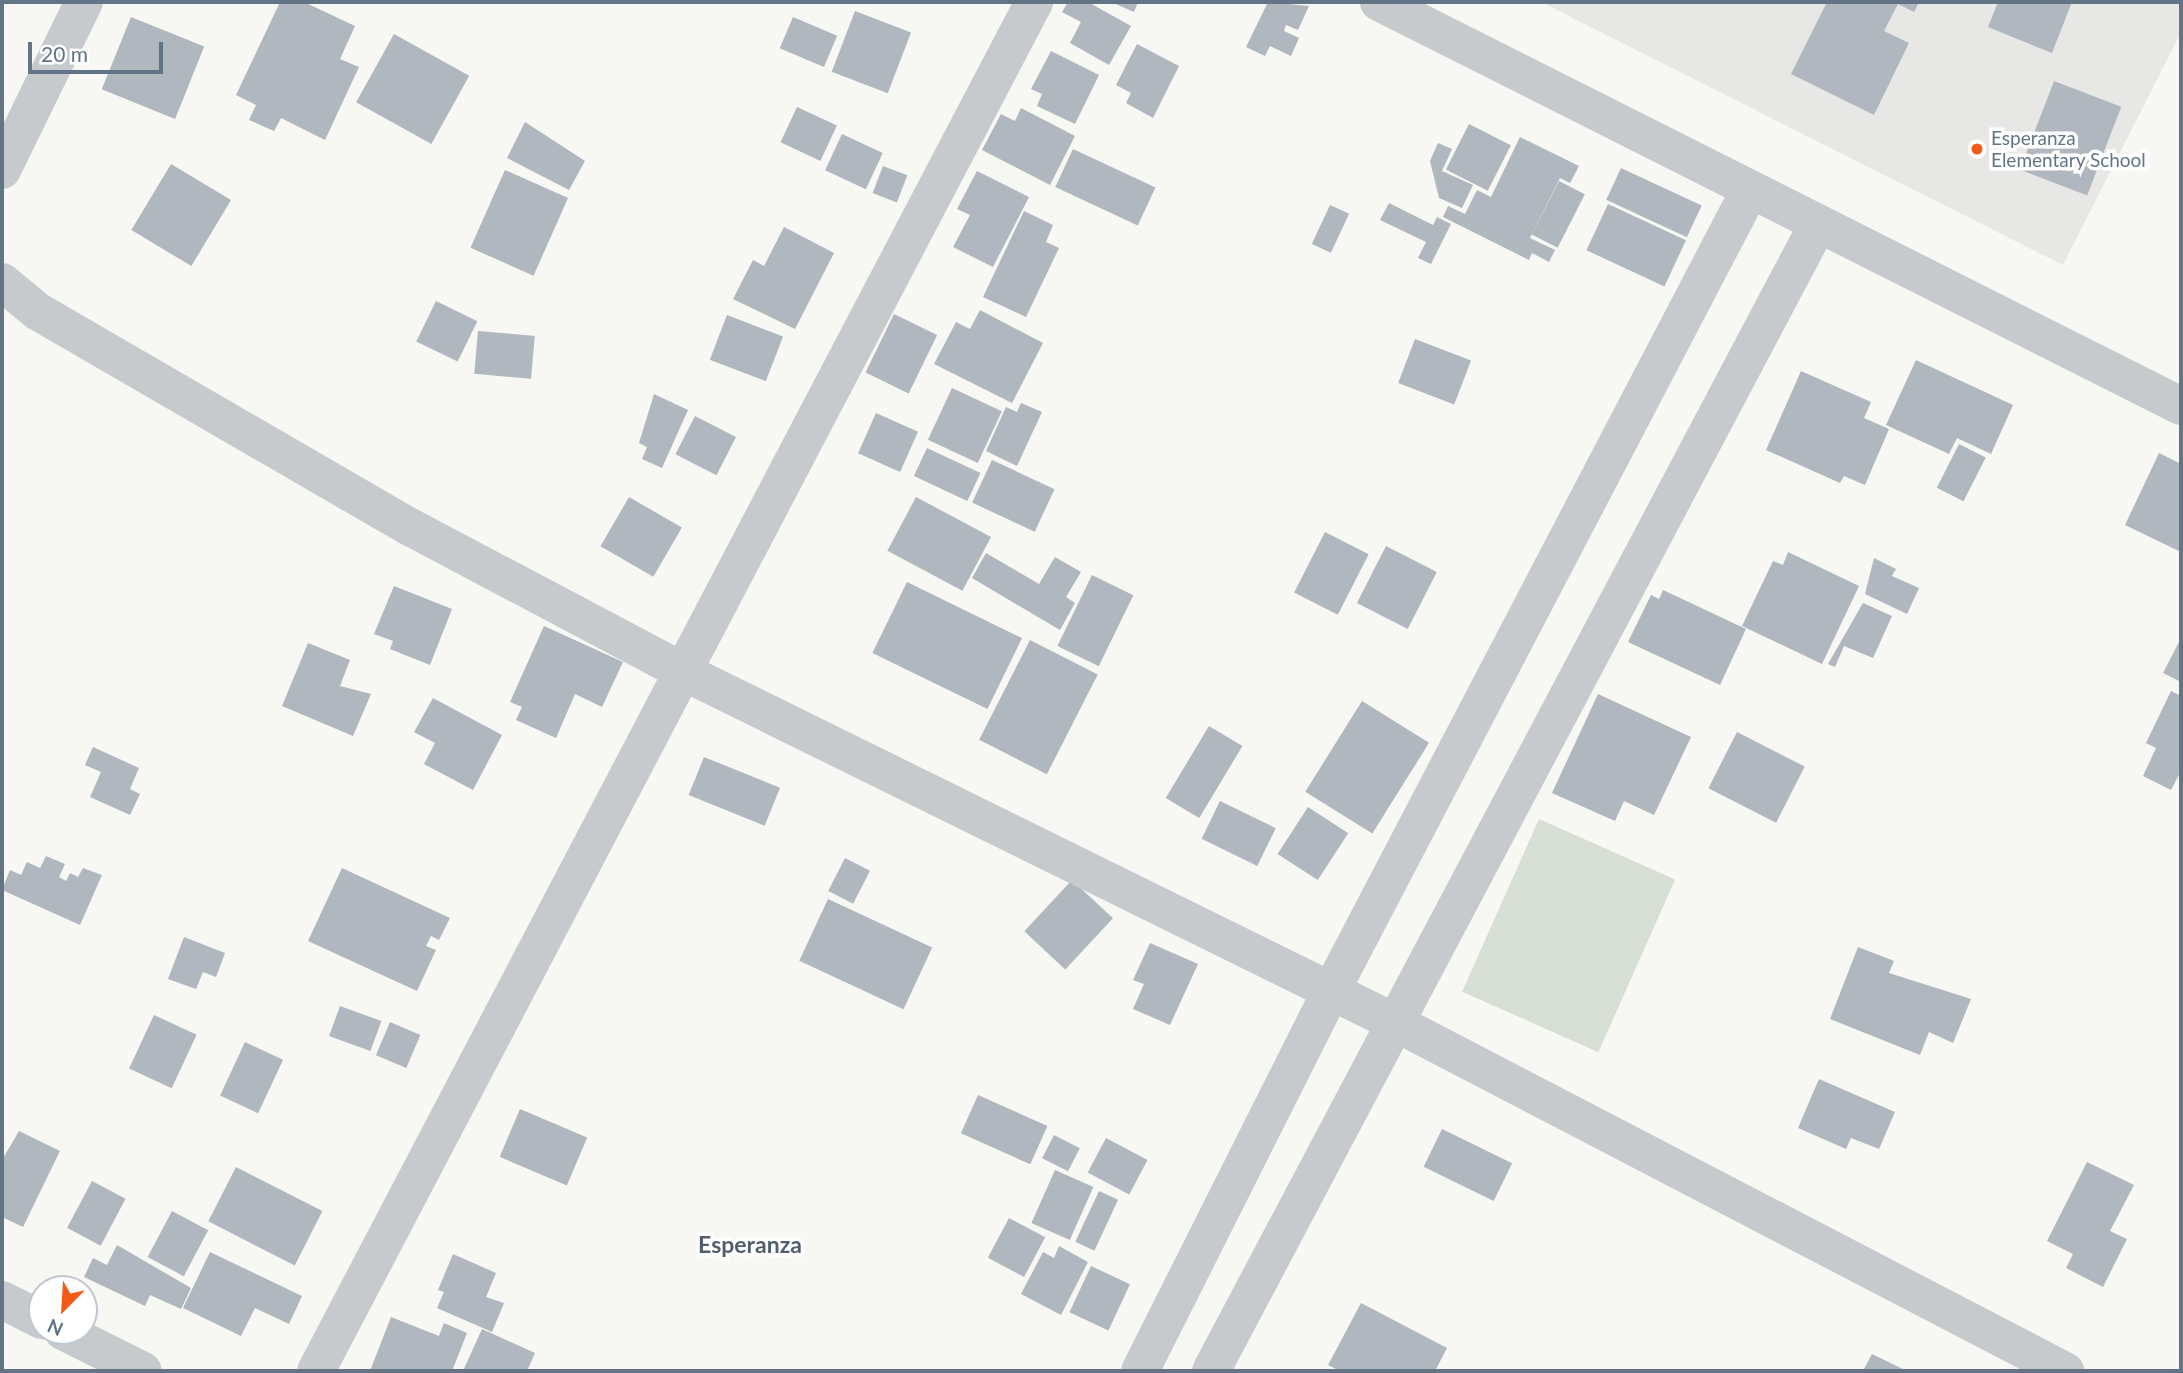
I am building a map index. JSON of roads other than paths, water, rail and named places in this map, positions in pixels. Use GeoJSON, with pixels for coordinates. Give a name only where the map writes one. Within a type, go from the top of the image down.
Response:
{"type":"FeatureCollection","features":[{"type":"Feature","properties":{"kind":"street"},"geometry":{"type":"LineString","coordinates":[[2,170],[84,2]]}},
{"type":"Feature","properties":{"kind":"street"},"geometry":{"type":"LineString","coordinates":[[316,1371],[1034,2]]}},
{"type":"Feature","properties":{"kind":"street"},"geometry":{"type":"LineString","coordinates":[[1379,2],[2181,406]]}},
{"type":"Feature","properties":{"kind":"street"},"geometry":{"type":"LineString","coordinates":[[1139,1371],[1330,993],[1750,190]]}},
{"type":"Feature","properties":{"kind":"street"},"geometry":{"type":"LineString","coordinates":[[1211,1371],[1392,1021],[1818,224]]}},
{"type":"Feature","properties":{"kind":"street"},"geometry":{"type":"LineString","coordinates":[[2,282],[37,311],[412,528],[684,672],[1330,993],[1392,1021],[2065,1371]]}},
{"type":"Feature","properties":{"kind":"street"},"geometry":{"type":"LineString","coordinates":[[2,1300],[28,1313]]}},
{"type":"Feature","properties":{"kind":"street"},"geometry":{"type":"LineString","coordinates":[[91,1345],[143,1371]]}},
{"type":"Feature","properties":{"kind":"place","name":"Esperanza Elementary School"},"geometry":{"type":"Point","coordinates":[1977,149]}},
{"type":"Feature","properties":{"kind":"district","name":"Esperanza"},"geometry":{"type":"Point","coordinates":[750,1244]}}]}
